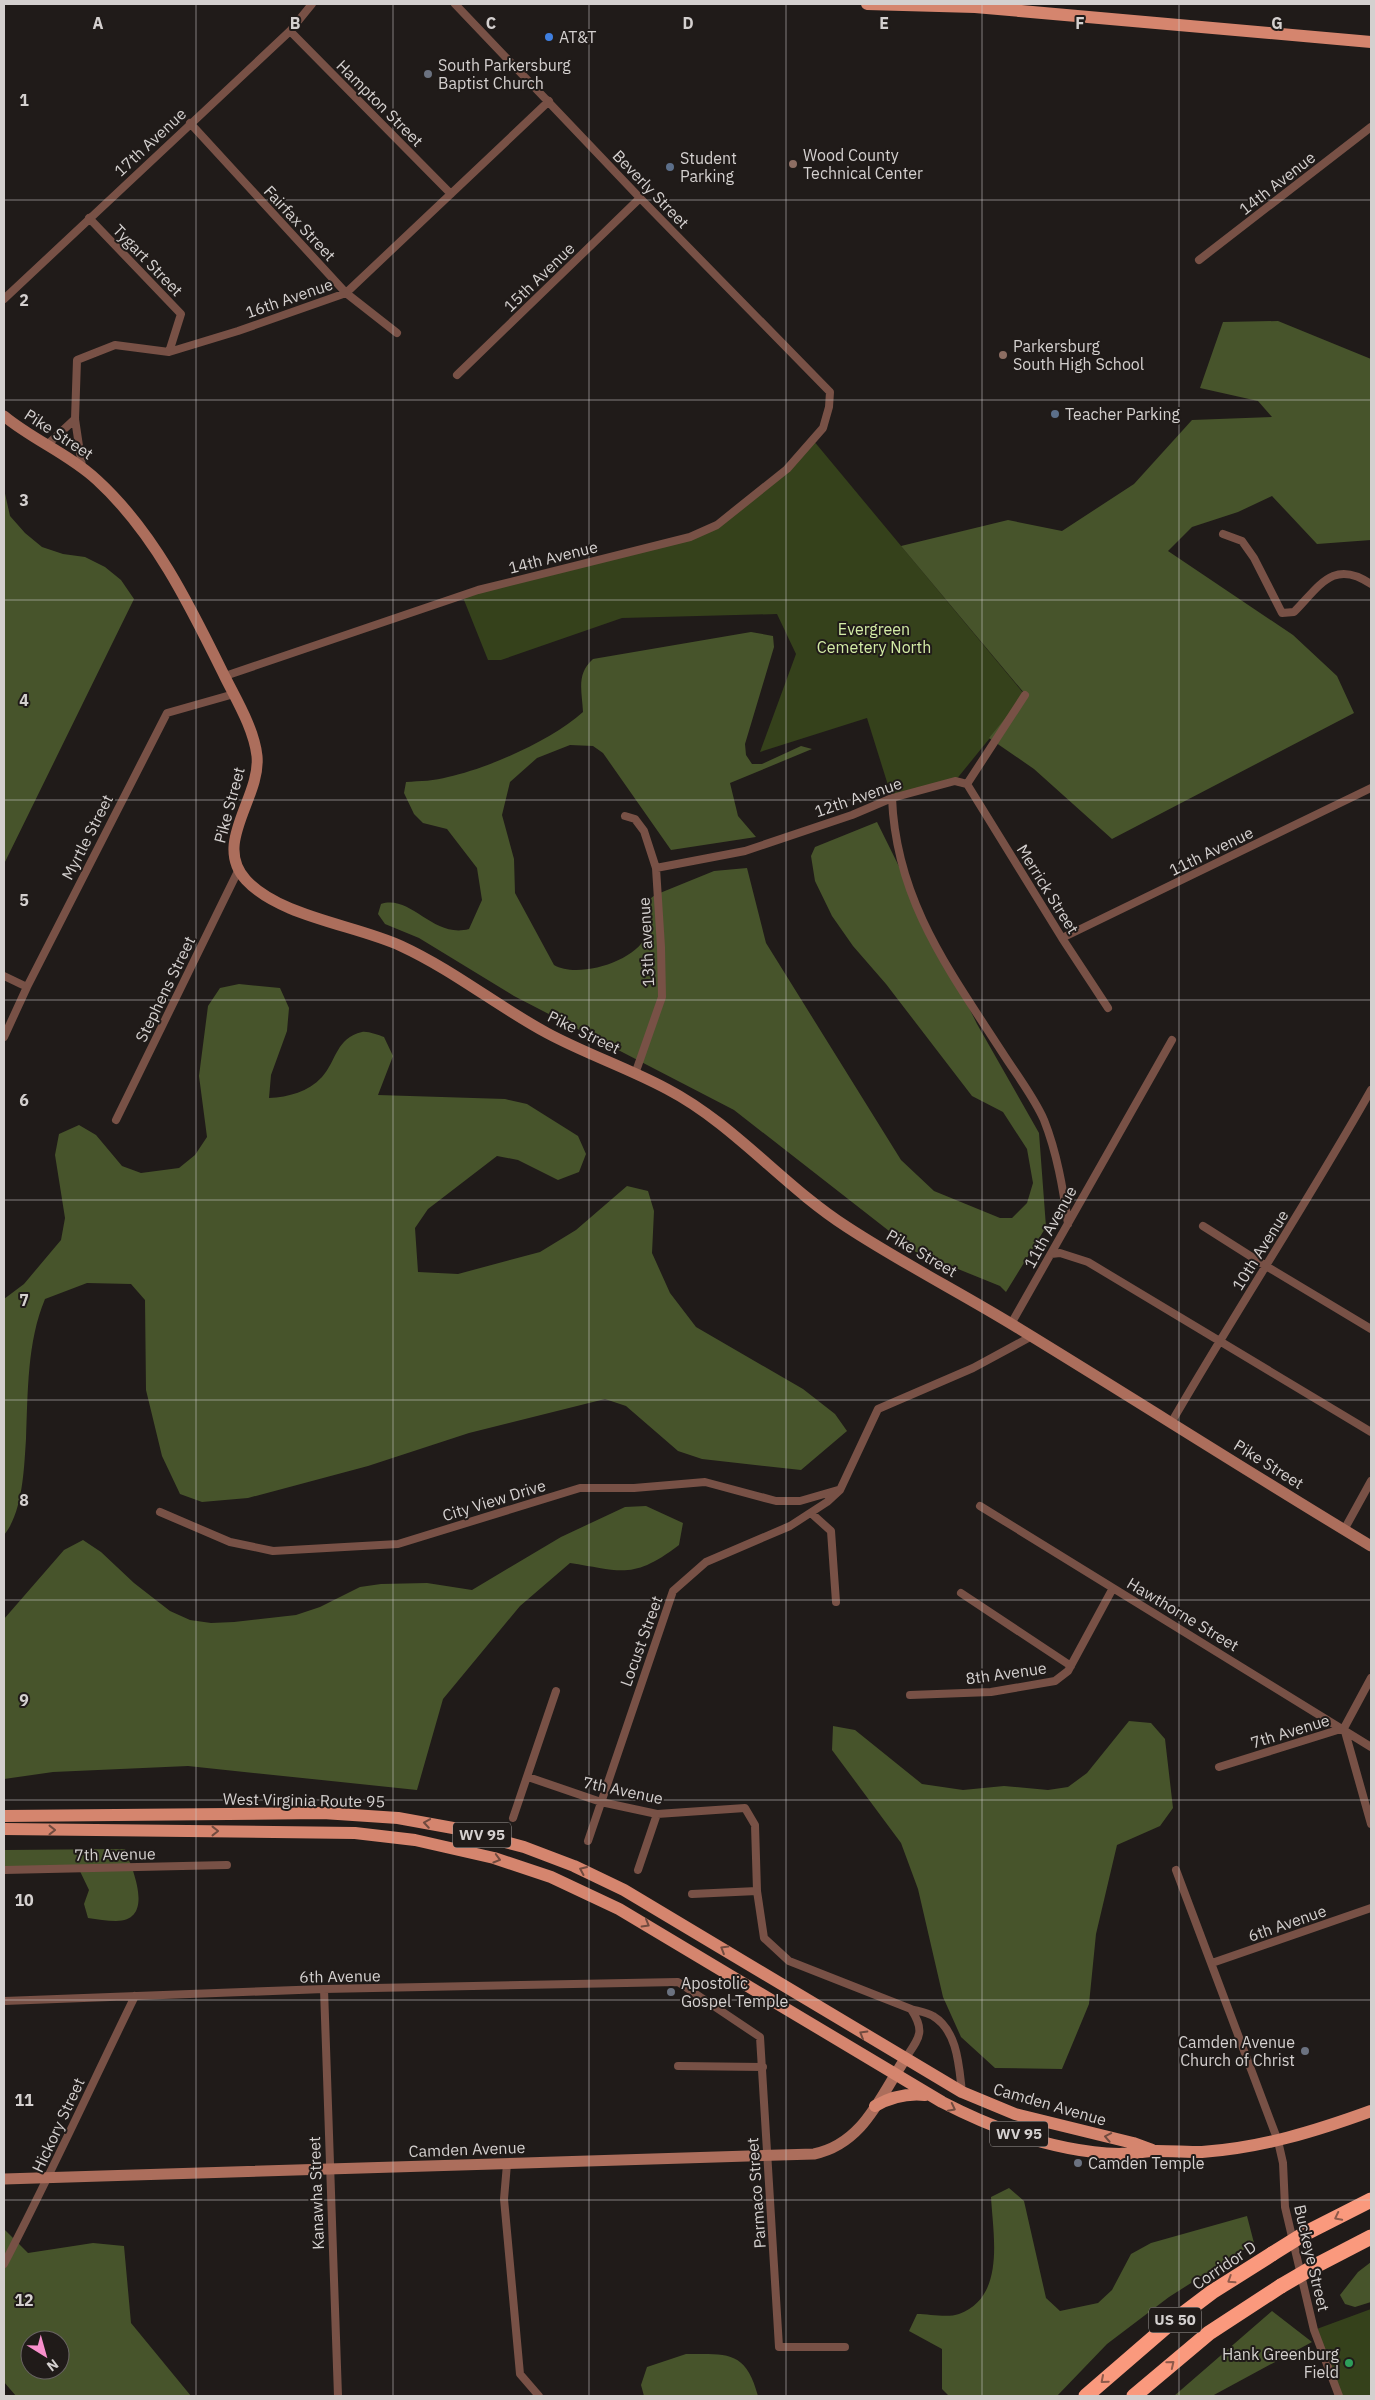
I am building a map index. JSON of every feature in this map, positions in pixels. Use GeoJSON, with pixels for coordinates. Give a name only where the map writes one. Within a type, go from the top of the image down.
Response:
{"type":"FeatureCollection","features":[{"type":"Feature","properties":{"kind":"highway","name":"Corridor D"},"geometry":{"type":"LineString","coordinates":[[1086,2396],[1167,2326],[1212,2292],[1304,2234],[1371,2200]]}},
{"type":"Feature","properties":{"kind":"highway","name":"US 50"},"geometry":{"type":"LineString","coordinates":[[1134,2396],[1209,2333],[1316,2265],[1371,2237]]}},
{"type":"Feature","properties":{"kind":"main road"},"geometry":{"type":"LineString","coordinates":[[867,4],[975,5],[1371,42]]}},
{"type":"Feature","properties":{"kind":"main road","name":"Pike Street"},"geometry":{"type":"LineString","coordinates":[[4,416],[82,466],[102,484],[131,518],[163,563],[192,610],[234,694],[249,728],[257,755],[252,793],[234,840],[232,855],[238,871],[248,883],[272,900],[396,943],[428,959],[550,1035],[664,1087],[694,1104],[840,1223],[1032,1336],[1371,1546]]}},
{"type":"Feature","properties":{"kind":"main road","name":"West Virginia Route 95"},"geometry":{"type":"LineString","coordinates":[[4,1816],[342,1813],[438,1824],[490,1838],[557,1860],[624,1890],[905,2059]]}},
{"type":"Feature","properties":{"kind":"main road","name":"West Virginia Route 95"},"geometry":{"type":"LineString","coordinates":[[4,1829],[355,1833],[415,1840],[485,1856],[551,1877],[619,1909],[894,2075]]}},
{"type":"Feature","properties":{"kind":"main road","name":"Camden Avenue"},"geometry":{"type":"LineString","coordinates":[[4,2179],[814,2154],[831,2149],[856,2133],[905,2059],[962,2092],[1015,2114],[1133,2143],[1155,2151]]}},
{"type":"Feature","properties":{"kind":"main road","name":"Camden Avenue"},"geometry":{"type":"LineString","coordinates":[[894,2075],[928,2095],[979,2120],[1049,2143],[1101,2153],[1202,2152],[1278,2141],[1371,2111]]}},
{"type":"Feature","properties":{"kind":"main road"},"geometry":{"type":"LineString","coordinates":[[875,2106],[894,2097],[907,2094],[928,2095]]}},
{"type":"Feature","properties":{"kind":"street","name":"17th Avenue"},"geometry":{"type":"LineString","coordinates":[[4,299],[290,31],[312,4]]}},
{"type":"Feature","properties":{"kind":"street","name":"Beverly Street"},"geometry":{"type":"LineString","coordinates":[[455,4],[640,198],[830,392]]}},
{"type":"Feature","properties":{"kind":"street","name":"Hampton Street"},"geometry":{"type":"LineString","coordinates":[[290,31],[451,194]]}},
{"type":"Feature","properties":{"kind":"street","name":"16th Avenue"},"geometry":{"type":"LineString","coordinates":[[82,466],[75,419],[77,360],[115,345],[169,352],[238,331],[346,293],[549,102]]}},
{"type":"Feature","properties":{"kind":"street","name":"Fairfax Street"},"geometry":{"type":"LineString","coordinates":[[190,123],[346,293],[397,333]]}},
{"type":"Feature","properties":{"kind":"street","name":"14th Avenue"},"geometry":{"type":"LineString","coordinates":[[1200,260],[1371,127]]}},
{"type":"Feature","properties":{"kind":"street","name":"15th Avenue"},"geometry":{"type":"LineString","coordinates":[[457,375],[640,198]]}},
{"type":"Feature","properties":{"kind":"street","name":"Tygart Street"},"geometry":{"type":"LineString","coordinates":[[89,218],[181,314],[169,352]]}},
{"type":"Feature","properties":{"kind":"street","name":"14th Avenue"},"geometry":{"type":"LineString","coordinates":[[225,676],[478,590],[690,538],[717,525],[787,469],[823,428],[829,407],[830,392]]}},
{"type":"Feature","properties":{"kind":"street"},"geometry":{"type":"LineString","coordinates":[[47,445],[75,419]]}},
{"type":"Feature","properties":{"kind":"street"},"geometry":{"type":"LineString","coordinates":[[1223,534],[1242,541],[1254,558],[1282,613],[1294,612],[1319,584],[1336,574],[1360,576],[1371,584]]}},
{"type":"Feature","properties":{"kind":"street","name":"Myrtle Street"},"geometry":{"type":"LineString","coordinates":[[4,1037],[27,987],[167,713],[234,694]]}},
{"type":"Feature","properties":{"kind":"street"},"geometry":{"type":"LineString","coordinates":[[967,784],[1025,695]]}},
{"type":"Feature","properties":{"kind":"street","name":"12th Avenue"},"geometry":{"type":"LineString","coordinates":[[656,868],[745,851],[852,815],[892,798],[955,781],[967,784]]}},
{"type":"Feature","properties":{"kind":"street","name":"Merrick Street"},"geometry":{"type":"LineString","coordinates":[[967,784],[1062,938],[1108,1008]]}},
{"type":"Feature","properties":{"kind":"street","name":"11th Avenue"},"geometry":{"type":"LineString","coordinates":[[1062,938],[1371,788]]}},
{"type":"Feature","properties":{"kind":"street"},"geometry":{"type":"LineString","coordinates":[[892,798],[893,818],[905,880],[933,944],[1044,1119],[1063,1181],[1068,1224]]}},
{"type":"Feature","properties":{"kind":"street","name":"13th avenue"},"geometry":{"type":"LineString","coordinates":[[625,816],[635,819],[644,831],[656,868],[662,948],[662,997],[635,1074]]}},
{"type":"Feature","properties":{"kind":"street","name":"Stephens Street"},"geometry":{"type":"LineString","coordinates":[[116,1120],[238,871]]}},
{"type":"Feature","properties":{"kind":"street"},"geometry":{"type":"LineString","coordinates":[[4,976],[27,987]]}},
{"type":"Feature","properties":{"kind":"street","name":"11th Avenue"},"geometry":{"type":"LineString","coordinates":[[1012,1324],[1172,1040]]}},
{"type":"Feature","properties":{"kind":"street","name":"10th Avenue"},"geometry":{"type":"LineString","coordinates":[[1171,1423],[1218,1342],[1316,1187],[1371,1090]]}},
{"type":"Feature","properties":{"kind":"street"},"geometry":{"type":"LineString","coordinates":[[1203,1226],[1371,1329]]}},
{"type":"Feature","properties":{"kind":"street"},"geometry":{"type":"LineString","coordinates":[[1051,1254],[1060,1253],[1088,1262],[1218,1342],[1371,1432]]}},
{"type":"Feature","properties":{"kind":"street"},"geometry":{"type":"LineString","coordinates":[[840,1490],[878,1409],[973,1368],[1032,1336]]}},
{"type":"Feature","properties":{"kind":"street"},"geometry":{"type":"LineString","coordinates":[[1344,1530],[1371,1481]]}},
{"type":"Feature","properties":{"kind":"street","name":"City View Drive"},"geometry":{"type":"LineString","coordinates":[[160,1512],[230,1542],[273,1551],[398,1544],[580,1488],[634,1488],[705,1482],[776,1501],[800,1501],[840,1490]]}},
{"type":"Feature","properties":{"kind":"street","name":"Locust Street"},"geometry":{"type":"LineString","coordinates":[[588,1842],[673,1591],[706,1562],[790,1526],[812,1513],[840,1490]]}},
{"type":"Feature","properties":{"kind":"street","name":"Hawthorne Street"},"geometry":{"type":"LineString","coordinates":[[980,1506],[1344,1728],[1371,1747]]}},
{"type":"Feature","properties":{"kind":"street"},"geometry":{"type":"LineString","coordinates":[[812,1513],[831,1531],[836,1602]]}},
{"type":"Feature","properties":{"kind":"street","name":"8th Avenue"},"geometry":{"type":"LineString","coordinates":[[910,1695],[991,1692],[1055,1680],[1068,1671],[1113,1588]]}},
{"type":"Feature","properties":{"kind":"street"},"geometry":{"type":"LineString","coordinates":[[961,1594],[1071,1666]]}},
{"type":"Feature","properties":{"kind":"street","name":"7th Avenue"},"geometry":{"type":"LineString","coordinates":[[1219,1767],[1344,1728],[1371,1678]]}},
{"type":"Feature","properties":{"kind":"street"},"geometry":{"type":"LineString","coordinates":[[513,1818],[556,1691]]}},
{"type":"Feature","properties":{"kind":"street"},"geometry":{"type":"LineString","coordinates":[[1344,1728],[1371,1824]]}},
{"type":"Feature","properties":{"kind":"street","name":"7th Avenue"},"geometry":{"type":"LineString","coordinates":[[528,1777],[555,1788],[601,1802],[657,1814],[745,1808],[755,1825],[757,1891]]}},
{"type":"Feature","properties":{"kind":"street"},"geometry":{"type":"LineString","coordinates":[[638,1870],[657,1814]]}},
{"type":"Feature","properties":{"kind":"street","name":"7th Avenue"},"geometry":{"type":"LineString","coordinates":[[4,1870],[227,1865]]}},
{"type":"Feature","properties":{"kind":"street","name":"Buckeye Street"},"geometry":{"type":"LineString","coordinates":[[1176,1870],[1278,2141],[1284,2163],[1284,2207],[1314,2330],[1339,2396]]}},
{"type":"Feature","properties":{"kind":"street"},"geometry":{"type":"LineString","coordinates":[[692,1894],[757,1891],[764,1938],[789,1961],[933,2016],[951,2037],[957,2056],[962,2092]]}},
{"type":"Feature","properties":{"kind":"street","name":"6th Avenue"},"geometry":{"type":"LineString","coordinates":[[1212,1963],[1371,1908]]}},
{"type":"Feature","properties":{"kind":"street","name":"6th Avenue"},"geometry":{"type":"LineString","coordinates":[[4,2001],[324,1989],[678,1982],[760,2037]]}},
{"type":"Feature","properties":{"kind":"street","name":"Kanawha Street"},"geometry":{"type":"LineString","coordinates":[[324,1989],[328,2169],[338,2396]]}},
{"type":"Feature","properties":{"kind":"street","name":"Hickory Street"},"geometry":{"type":"LineString","coordinates":[[4,2264],[49,2178],[83,2102],[135,1996]]}},
{"type":"Feature","properties":{"kind":"street"},"geometry":{"type":"LineString","coordinates":[[905,2059],[919,2035],[920,2027],[911,2008]]}},
{"type":"Feature","properties":{"kind":"street","name":"Parmaco Street"},"geometry":{"type":"LineString","coordinates":[[760,2037],[779,2347],[845,2347]]}},
{"type":"Feature","properties":{"kind":"street"},"geometry":{"type":"LineString","coordinates":[[678,2066],[763,2068]]}},
{"type":"Feature","properties":{"kind":"street"},"geometry":{"type":"LineString","coordinates":[[507,2164],[504,2199],[520,2374],[539,2396]]}},
{"type":"Feature","properties":{"kind":"green space"},"geometry":{"type":"Polygon","coordinates":[[[1278,321],[1371,359],[1371,540],[1317,544],[1272,496],[1238,512],[1192,527],[1168,551],[1293,635],[1337,676],[1354,713],[1112,839],[1034,769],[989,738],[1025,694],[901,546],[1008,520],[1062,531],[1134,484],[1192,420],[1272,417],[1258,401],[1200,388],[1223,322],[1278,321]]]}},
{"type":"Feature","properties":{"kind":"green space","name":"Evergreen Cemetery North"},"geometry":{"type":"Polygon","coordinates":[[[813,440],[1025,695],[955,781],[892,798],[867,718],[760,752],[796,654],[777,614],[622,618],[501,660],[488,660],[462,595],[690,537],[741,507],[786,469],[813,440]]]}},
{"type":"Feature","properties":{"kind":"green space"},"geometry":{"type":"Polygon","coordinates":[[[4,489],[10,516],[25,533],[42,547],[63,554],[85,557],[105,567],[121,580],[134,599],[4,864],[4,489]]]}},
{"type":"Feature","properties":{"kind":"green space"},"geometry":{"type":"Polygon","coordinates":[[[751,632],[773,636],[774,647],[745,744],[746,755],[752,764],[762,764],[801,746],[812,749],[730,783],[738,816],[756,837],[671,850],[603,753],[593,746],[570,745],[537,758],[510,782],[502,815],[514,859],[515,893],[554,965],[564,969],[590,969],[618,960],[640,945],[648,929],[646,902],[655,895],[714,871],[747,868],[766,943],[901,1160],[934,1191],[1000,1218],[1012,1218],[1027,1203],[1033,1183],[1027,1149],[1003,1112],[972,1096],[886,984],[853,946],[832,916],[815,881],[811,856],[815,847],[877,822],[977,1024],[1039,1133],[1046,1227],[1006,1292],[1000,1286],[916,1252],[734,1110],[514,996],[419,938],[385,924],[378,914],[381,904],[392,903],[413,910],[444,928],[456,930],[469,929],[482,900],[477,868],[447,829],[423,823],[414,814],[404,793],[406,782],[427,781],[464,773],[501,760],[555,733],[583,712],[582,677],[593,659],[751,632]]]}},
{"type":"Feature","properties":{"kind":"green space"},"geometry":{"type":"Polygon","coordinates":[[[239,984],[280,988],[289,1008],[287,1031],[271,1075],[269,1098],[291,1095],[317,1082],[347,1039],[353,1035],[367,1032],[384,1037],[393,1056],[378,1095],[505,1099],[527,1104],[578,1136],[586,1154],[579,1172],[558,1180],[518,1160],[497,1156],[428,1209],[415,1228],[418,1272],[458,1274],[540,1252],[576,1230],[627,1186],[648,1191],[654,1211],[652,1253],[670,1293],[696,1327],[803,1389],[835,1414],[847,1431],[801,1470],[702,1459],[678,1451],[626,1406],[605,1399],[469,1433],[368,1466],[248,1498],[202,1502],[180,1494],[162,1456],[146,1390],[145,1300],[131,1284],[87,1283],[45,1299],[39,1315],[28,1385],[25,1451],[19,1502],[4,1535],[4,1299],[24,1284],[61,1240],[65,1218],[55,1155],[59,1134],[79,1125],[96,1135],[122,1166],[141,1173],[179,1168],[195,1155],[207,1137],[199,1076],[208,1006],[220,988],[239,984]]]}},
{"type":"Feature","properties":{"kind":"green space"},"geometry":{"type":"Polygon","coordinates":[[[646,1506],[683,1523],[679,1545],[650,1564],[627,1570],[570,1563],[520,1606],[443,1699],[417,1790],[188,1766],[53,1772],[4,1779],[4,1619],[64,1550],[83,1540],[101,1552],[134,1583],[170,1611],[190,1620],[211,1623],[234,1622],[296,1615],[320,1607],[360,1587],[381,1584],[427,1583],[472,1590],[561,1537],[625,1507],[646,1506]]]}},
{"type":"Feature","properties":{"kind":"green space"},"geometry":{"type":"Polygon","coordinates":[[[1129,1721],[1151,1723],[1165,1739],[1173,1808],[1160,1826],[1117,1845],[1096,1934],[1089,2004],[1062,2069],[995,2068],[961,2037],[943,1997],[918,1889],[901,1843],[832,1750],[833,1726],[855,1730],[922,1784],[963,1790],[1004,1786],[1048,1790],[1068,1787],[1087,1773],[1129,1721]]]}},
{"type":"Feature","properties":{"kind":"green space"},"geometry":{"type":"Polygon","coordinates":[[[125,1849],[136,1880],[138,1892],[138,1903],[135,1912],[128,1919],[116,1921],[88,1918],[84,1904],[89,1890],[77,1865],[4,1870],[4,1850],[125,1849]]]}},
{"type":"Feature","properties":{"kind":"green space"},"geometry":{"type":"Polygon","coordinates":[[[1009,2188],[1024,2201],[1046,2298],[1060,2311],[1098,2303],[1112,2290],[1131,2254],[1151,2243],[1247,2216],[1254,2243],[1169,2297],[1107,2344],[1057,2396],[949,2396],[942,2389],[942,2349],[909,2331],[917,2314],[944,2316],[959,2314],[974,2306],[984,2294],[990,2280],[993,2263],[994,2246],[991,2197],[1009,2188]]]}},
{"type":"Feature","properties":{"kind":"green space"},"geometry":{"type":"Polygon","coordinates":[[[4,2229],[28,2253],[93,2243],[124,2246],[131,2323],[191,2396],[16,2396],[4,2382],[4,2229]]]}},
{"type":"Feature","properties":{"kind":"green space"},"geometry":{"type":"Polygon","coordinates":[[[1371,2262],[1371,2302],[1355,2307],[1345,2304],[1340,2295],[1358,2272],[1371,2262]]]}},
{"type":"Feature","properties":{"kind":"green space","name":"Hank Greenburg Field"},"geometry":{"type":"Polygon","coordinates":[[[1371,2309],[1371,2396],[1337,2396],[1314,2330],[1371,2309]]]}},
{"type":"Feature","properties":{"kind":"green space"},"geometry":{"type":"Polygon","coordinates":[[[1272,2311],[1312,2342],[1212,2396],[1174,2396],[1272,2311]]]}},
{"type":"Feature","properties":{"kind":"green space"},"geometry":{"type":"Polygon","coordinates":[[[686,2354],[724,2355],[741,2362],[753,2381],[758,2396],[644,2396],[641,2385],[647,2367],[686,2354]]]}},
{"type":"Feature","properties":{"kind":"place","name":"AT&T"},"geometry":{"type":"Point","coordinates":[549,37]}},
{"type":"Feature","properties":{"kind":"place","name":"South Parkersburg Baptist Church"},"geometry":{"type":"Point","coordinates":[428,74]}},
{"type":"Feature","properties":{"kind":"place","name":"Wood County Technical Center"},"geometry":{"type":"Point","coordinates":[793,164]}},
{"type":"Feature","properties":{"kind":"place","name":"Student Parking"},"geometry":{"type":"Point","coordinates":[670,167]}},
{"type":"Feature","properties":{"kind":"place","name":"Parkersburg South High School"},"geometry":{"type":"Point","coordinates":[1003,355]}},
{"type":"Feature","properties":{"kind":"place","name":"Teacher Parking"},"geometry":{"type":"Point","coordinates":[1055,414]}},
{"type":"Feature","properties":{"kind":"place","name":"Apostolic Gospel Temple"},"geometry":{"type":"Point","coordinates":[671,1992]}},
{"type":"Feature","properties":{"kind":"place","name":"Camden Avenue Church of Christ"},"geometry":{"type":"Point","coordinates":[1305,2051]}},
{"type":"Feature","properties":{"kind":"place","name":"Camden Temple"},"geometry":{"type":"Point","coordinates":[1078,2163]}},
{"type":"Feature","properties":{"kind":"place","name":"Hank Greenburg Field"},"geometry":{"type":"Point","coordinates":[1349,2363]}}]}
